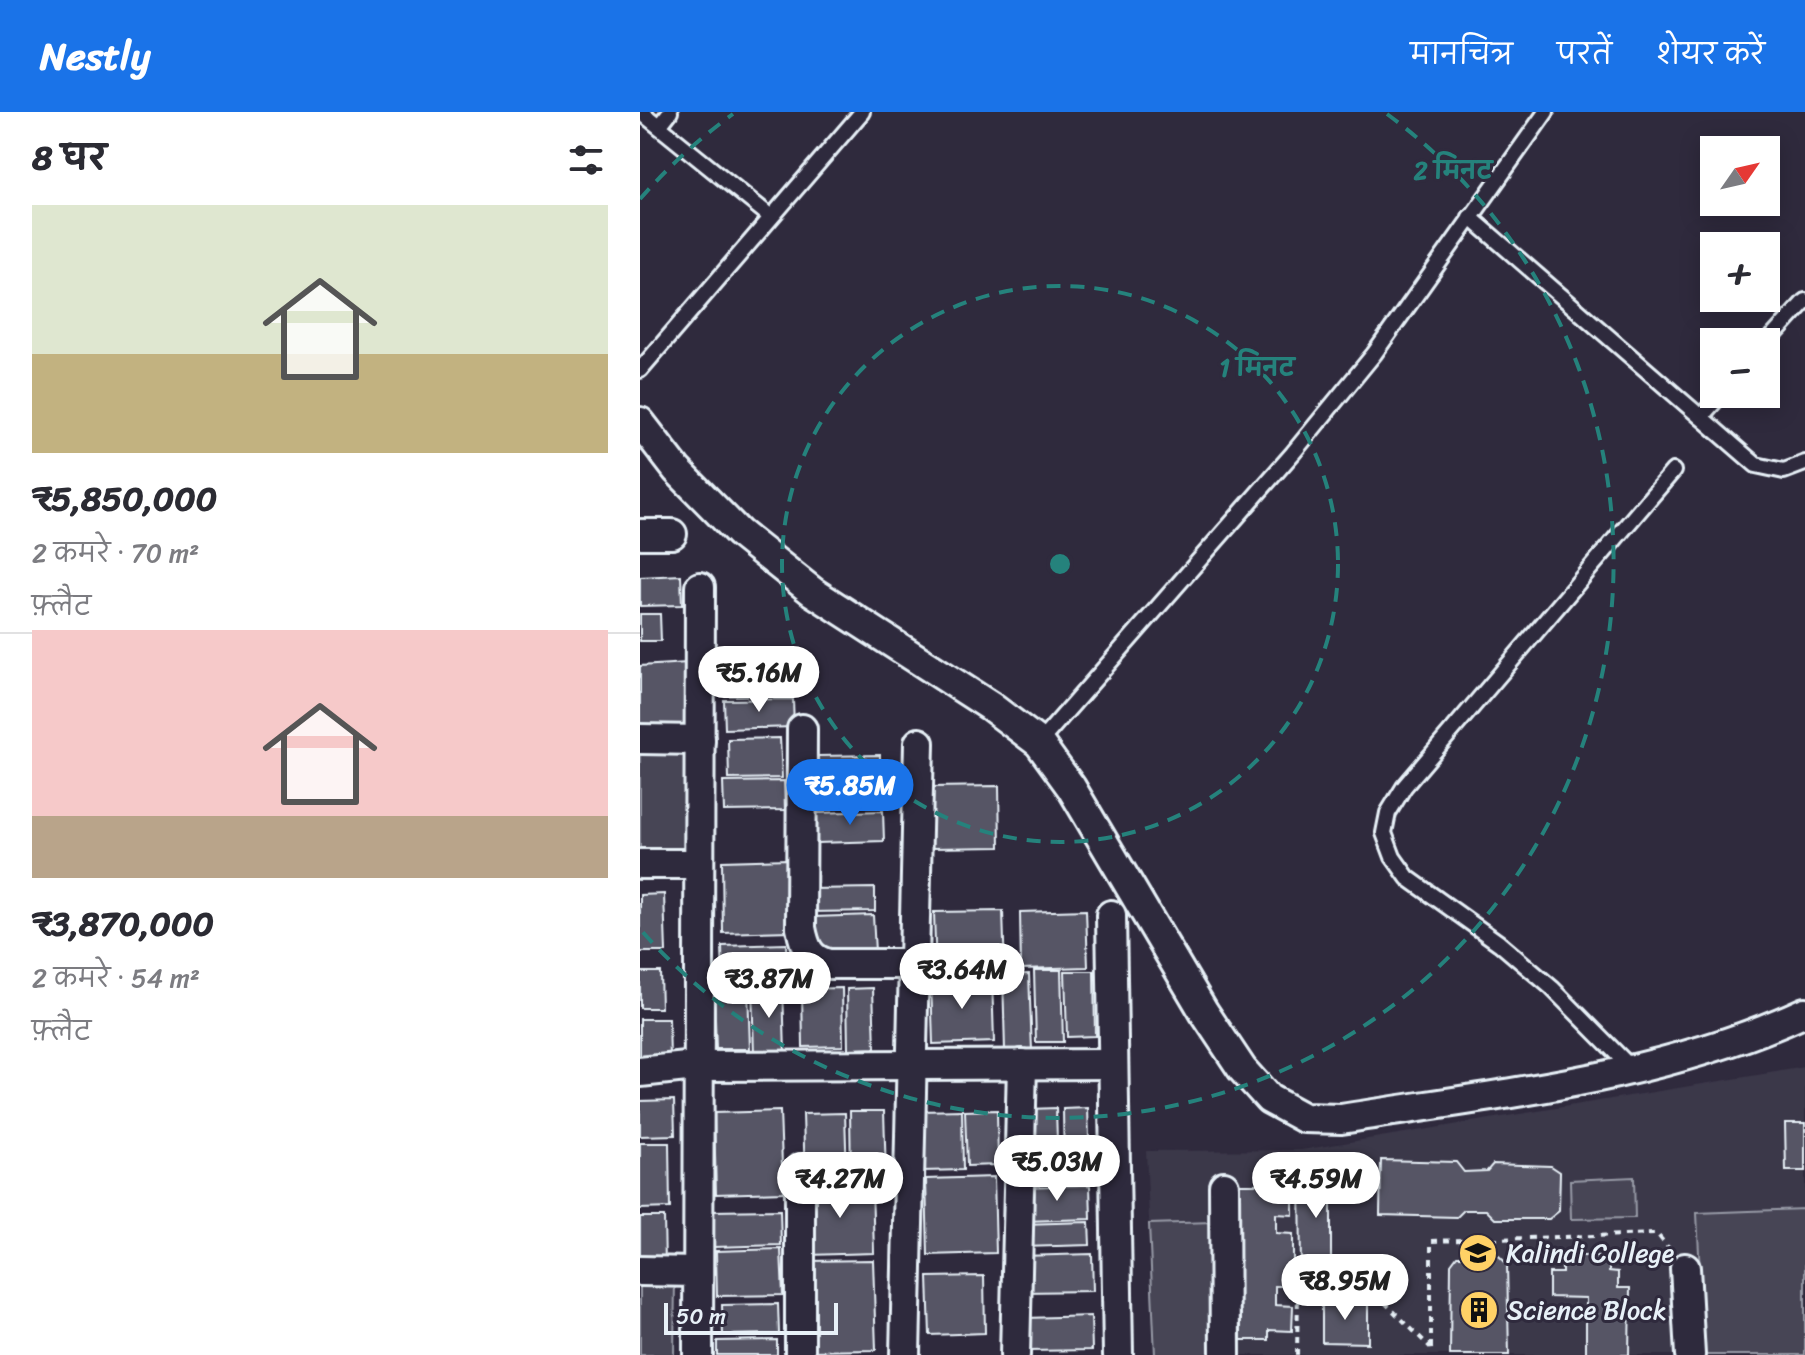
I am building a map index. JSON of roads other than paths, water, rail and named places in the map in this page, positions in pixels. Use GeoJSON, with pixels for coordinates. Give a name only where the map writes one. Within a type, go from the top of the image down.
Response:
{"type":"FeatureCollection","features":[{"type":"Feature","properties":{"kind":"street"},"geometry":{"type":"LineString","coordinates":[[640,422],[677,470],[739,533],[813,592],[990,706],[1039,743],[1071,787],[1204,1012],[1242,1069],[1269,1099],[1304,1118],[1341,1119],[1635,1071],[1706,1050],[1805,1012]]}},
{"type":"Feature","properties":{"kind":"street"},"geometry":{"type":"LineString","coordinates":[[640,534],[672,534]]}},
{"type":"Feature","properties":{"kind":"street"},"geometry":{"type":"LineString","coordinates":[[698,1355],[696,1066],[700,587]]}},
{"type":"Feature","properties":{"kind":"street"},"geometry":{"type":"LineString","coordinates":[[802,729],[801,928],[806,949],[816,961],[829,964],[914,964]]}},
{"type":"Feature","properties":{"kind":"street"},"geometry":{"type":"LineString","coordinates":[[640,739],[700,740]]}},
{"type":"Feature","properties":{"kind":"street"},"geometry":{"type":"LineString","coordinates":[[905,1355],[919,743]]}},
{"type":"Feature","properties":{"kind":"street"},"geometry":{"type":"LineString","coordinates":[[640,864],[699,864]]}},
{"type":"Feature","properties":{"kind":"street"},"geometry":{"type":"LineString","coordinates":[[1111,915],[1118,1355]]}},
{"type":"Feature","properties":{"kind":"street"},"geometry":{"type":"LineString","coordinates":[[1015,1355],[1022,1064]]}},
{"type":"Feature","properties":{"kind":"street"},"geometry":{"type":"LineString","coordinates":[[640,1072],[696,1066],[1113,1064]]}},
{"type":"Feature","properties":{"kind":"street"},"geometry":{"type":"LineString","coordinates":[[800,1169],[800,1355]]}},
{"type":"Feature","properties":{"kind":"street"},"geometry":{"type":"LineString","coordinates":[[1224,1186],[1225,1355]]}},
{"type":"Feature","properties":{"kind":"street"},"geometry":{"type":"LineString","coordinates":[[1685,1268],[1690,1355]]}},
{"type":"Feature","properties":{"kind":"street"},"geometry":{"type":"LineString","coordinates":[[640,1271],[698,1272]]}},
{"type":"Feature","properties":{"kind":"lane"},"geometry":{"type":"LineString","coordinates":[[641,112],[771,217]]}},
{"type":"Feature","properties":{"kind":"lane"},"geometry":{"type":"LineString","coordinates":[[659,126],[670,112]]}},
{"type":"Feature","properties":{"kind":"lane"},"geometry":{"type":"LineString","coordinates":[[640,370],[862,112]]}},
{"type":"Feature","properties":{"kind":"lane"},"geometry":{"type":"LineString","coordinates":[[1039,743],[1311,431],[1374,354],[1546,112]]}},
{"type":"Feature","properties":{"kind":"lane"},"geometry":{"type":"LineString","coordinates":[[1470,217],[1756,465],[1784,471],[1805,463]]}},
{"type":"Feature","properties":{"kind":"lane"},"geometry":{"type":"LineString","coordinates":[[1780,329],[1805,301]]}},
{"type":"Feature","properties":{"kind":"lane"},"geometry":{"type":"LineString","coordinates":[[1701,417],[1709,408]]}},
{"type":"Feature","properties":{"kind":"lane"},"geometry":{"type":"LineString","coordinates":[[1635,1071],[1552,988],[1499,943],[1408,878],[1393,857],[1384,833],[1388,813],[1404,787],[1673,471]]}},
{"type":"Feature","properties":{"kind":"place","name":"Kalindi College"},"geometry":{"type":"Point","coordinates":[1478,1253]}},
{"type":"Feature","properties":{"kind":"place","name":"Science Block"},"geometry":{"type":"Point","coordinates":[1479,1310]}}]}
